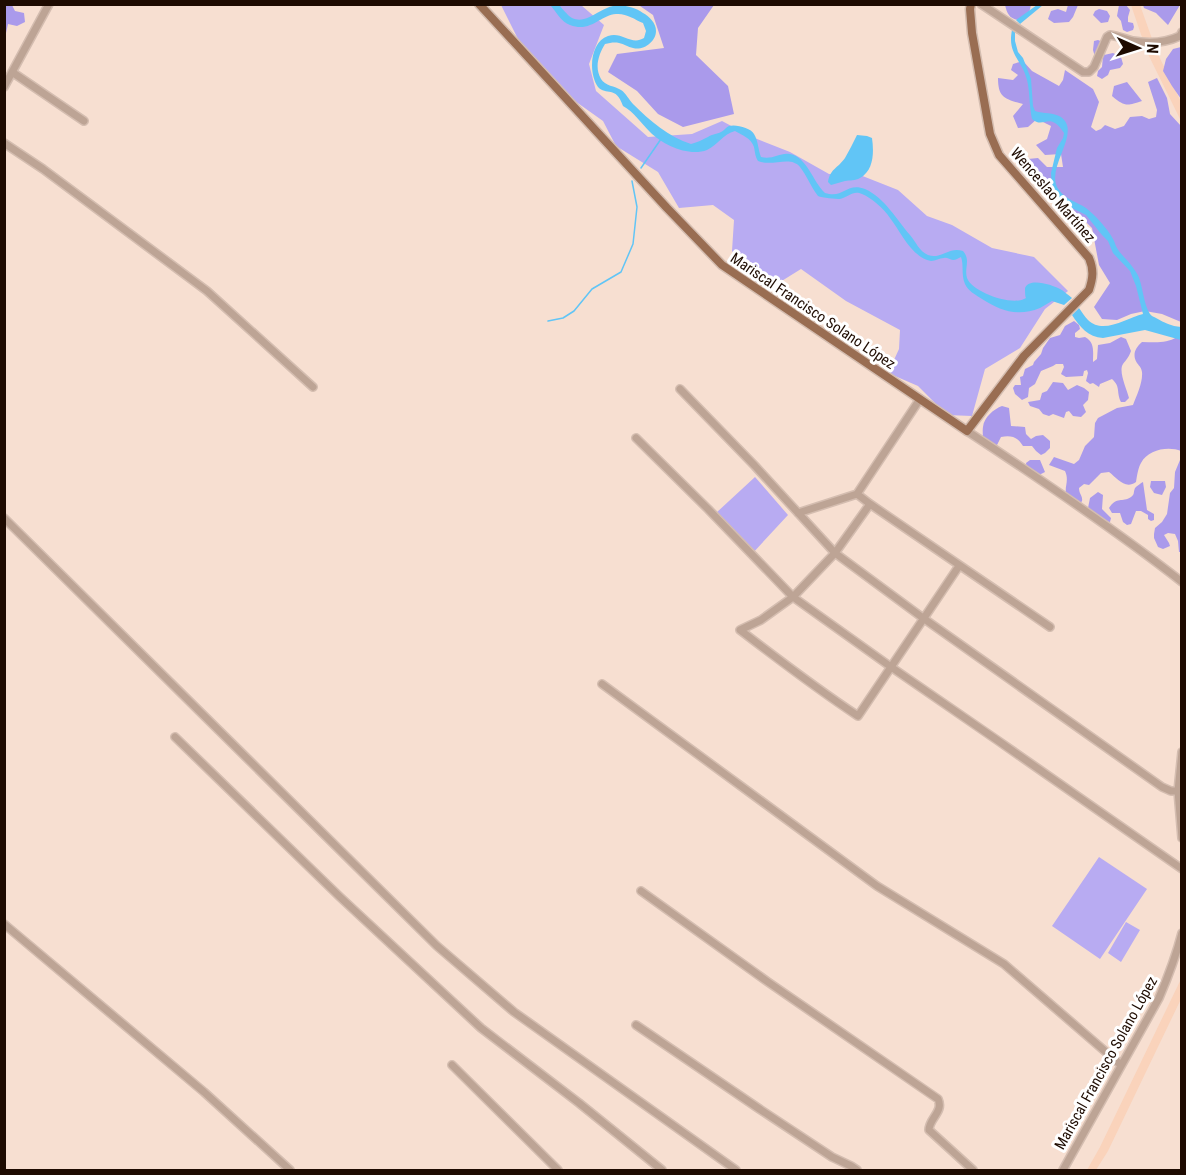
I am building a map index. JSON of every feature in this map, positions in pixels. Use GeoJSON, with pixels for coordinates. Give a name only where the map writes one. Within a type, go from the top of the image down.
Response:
{"type":"FeatureCollection","features":[{"type":"Feature","properties":{"kind":"main road","name":"Mariscal Francisco Solano López"},"geometry":{"type":"LineString","coordinates":[[479,4],[722,266],[967,431]]}},
{"type":"Feature","properties":{"kind":"main road","name":"Wenceslao Martínez"},"geometry":{"type":"LineString","coordinates":[[967,431],[1024,356],[1089,290],[1094,268],[1089,258],[999,155],[990,134],[972,33],[970,4]]}},
{"type":"Feature","properties":{"kind":"street"},"geometry":{"type":"LineString","coordinates":[[4,87],[49,4]]}},
{"type":"Feature","properties":{"kind":"street"},"geometry":{"type":"LineString","coordinates":[[981,4],[1083,72],[1089,72],[1094,67],[1105,40],[1110,35],[1157,43],[1168,42],[1181,34]]}},
{"type":"Feature","properties":{"kind":"street"},"geometry":{"type":"LineString","coordinates":[[12,72],[84,121]]}},
{"type":"Feature","properties":{"kind":"street"},"geometry":{"type":"LineString","coordinates":[[4,142],[207,291],[313,387]]}},
{"type":"Feature","properties":{"kind":"street"},"geometry":{"type":"LineString","coordinates":[[680,389],[835,553],[1162,787],[1178,791]]}},
{"type":"Feature","properties":{"kind":"street"},"geometry":{"type":"LineString","coordinates":[[798,513],[857,494],[920,399]]}},
{"type":"Feature","properties":{"kind":"street","name":"Mariscal Francisco Solano López"},"geometry":{"type":"LineString","coordinates":[[967,431],[1053,488],[1182,582]]}},
{"type":"Feature","properties":{"kind":"street"},"geometry":{"type":"LineString","coordinates":[[636,438],[793,597],[1182,869]]}},
{"type":"Feature","properties":{"kind":"street"},"geometry":{"type":"LineString","coordinates":[[857,494],[1050,627]]}},
{"type":"Feature","properties":{"kind":"street"},"geometry":{"type":"LineString","coordinates":[[870,504],[835,553],[793,597],[761,620],[740,630],[797,675],[858,716],[959,566]]}},
{"type":"Feature","properties":{"kind":"street"},"geometry":{"type":"LineString","coordinates":[[4,518],[437,946],[514,1012],[736,1170]]}},
{"type":"Feature","properties":{"kind":"street"},"geometry":{"type":"LineString","coordinates":[[602,684],[877,886],[1004,964],[1121,1065]]}},
{"type":"Feature","properties":{"kind":"street"},"geometry":{"type":"LineString","coordinates":[[175,736],[340,897],[481,1028],[662,1170]]}},
{"type":"Feature","properties":{"kind":"street"},"geometry":{"type":"LineString","coordinates":[[1182,752],[1178,791],[1182,838]]}},
{"type":"Feature","properties":{"kind":"street"},"geometry":{"type":"LineString","coordinates":[[641,891],[938,1099],[940,1108],[929,1124],[929,1130],[973,1170]]}},
{"type":"Feature","properties":{"kind":"street"},"geometry":{"type":"LineString","coordinates":[[4,924],[204,1092],[290,1170]]}},
{"type":"Feature","properties":{"kind":"street","name":"Mariscal Francisco Solano López"},"geometry":{"type":"LineString","coordinates":[[1063,1170],[1159,998],[1170,973],[1182,933]]}},
{"type":"Feature","properties":{"kind":"street"},"geometry":{"type":"LineString","coordinates":[[636,1025],[786,1126],[857,1170]]}},
{"type":"Feature","properties":{"kind":"street"},"geometry":{"type":"LineString","coordinates":[[453,1065],[558,1170]]}},
{"type":"Feature","properties":{"kind":"shaded area"},"geometry":{"type":"Polygon","coordinates":[[[5,4],[12,5],[15,11],[24,13],[25,22],[17,26],[8,24],[5,34],[5,4]]]}},
{"type":"Feature","properties":{"kind":"shaded area"},"geometry":{"type":"Polygon","coordinates":[[[1031,4],[1029,13],[1019,20],[1009,15],[1005,5],[1031,4]]]}},
{"type":"Feature","properties":{"kind":"shaded area"},"geometry":{"type":"Polygon","coordinates":[[[501,5],[581,5],[604,25],[589,64],[596,91],[648,137],[692,134],[722,121],[752,137],[790,152],[829,174],[860,175],[898,190],[927,216],[952,225],[992,248],[1034,257],[1068,291],[1045,309],[1020,348],[985,369],[972,416],[947,415],[918,386],[888,373],[899,349],[900,330],[846,301],[801,269],[764,292],[732,251],[734,220],[713,205],[679,208],[658,172],[616,146],[603,121],[551,84],[523,49],[501,5]]]}},
{"type":"Feature","properties":{"kind":"shaded area"},"geometry":{"type":"Polygon","coordinates":[[[615,5],[714,5],[698,28],[696,55],[728,86],[734,114],[683,127],[658,114],[637,91],[608,72],[617,54],[664,48],[653,15],[640,6],[615,5]]]}},
{"type":"Feature","properties":{"kind":"shaded area"},"geometry":{"type":"Polygon","coordinates":[[[1068,5],[1078,5],[1069,22],[1054,23],[1048,19],[1051,11],[1058,9],[1066,12],[1068,5]]]}},
{"type":"Feature","properties":{"kind":"shaded area"},"geometry":{"type":"Polygon","coordinates":[[[1119,5],[1126,5],[1130,10],[1128,22],[1133,23],[1133,30],[1127,32],[1123,30],[1117,16],[1119,5]]]}},
{"type":"Feature","properties":{"kind":"shaded area"},"geometry":{"type":"Polygon","coordinates":[[[1131,5],[1140,5],[1156,50],[1181,102],[1181,121],[1147,52],[1131,5]]]}},
{"type":"Feature","properties":{"kind":"shaded area"},"geometry":{"type":"Polygon","coordinates":[[[1143,5],[1180,5],[1168,25],[1156,13],[1144,8],[1143,5]]]}},
{"type":"Feature","properties":{"kind":"shaded area"},"geometry":{"type":"Polygon","coordinates":[[[1099,9],[1107,11],[1110,16],[1108,22],[1101,23],[1093,15],[1099,9]]]}},
{"type":"Feature","properties":{"kind":"shaded area"},"geometry":{"type":"Polygon","coordinates":[[[1094,41],[1105,43],[1104,55],[1113,53],[1121,57],[1123,64],[1120,68],[1110,70],[1108,75],[1102,79],[1097,76],[1102,67],[1103,56],[1095,57],[1093,50],[1094,41]]]}},
{"type":"Feature","properties":{"kind":"shaded area"},"geometry":{"type":"Polygon","coordinates":[[[1182,47],[1181,99],[1163,71],[1166,59],[1173,49],[1182,47]]]}},
{"type":"Feature","properties":{"kind":"shaded area"},"geometry":{"type":"Polygon","coordinates":[[[1023,61],[1032,71],[1059,86],[1065,70],[1093,89],[1099,102],[1091,127],[1096,131],[1105,125],[1115,129],[1124,126],[1130,117],[1142,116],[1149,119],[1156,117],[1157,110],[1148,82],[1157,78],[1167,98],[1170,114],[1181,126],[1181,322],[1162,314],[1145,311],[1117,320],[1102,319],[1094,307],[1110,283],[1099,265],[1092,228],[1078,214],[1064,214],[1056,209],[1048,187],[1032,174],[1028,159],[1038,158],[1047,167],[1063,167],[1061,154],[1045,155],[1036,145],[1047,139],[1051,126],[1037,119],[1028,127],[1018,128],[1013,116],[1023,104],[1007,99],[999,90],[998,78],[1013,80],[1018,75],[1011,70],[1013,64],[1023,61]]]}},
{"type":"Feature","properties":{"kind":"shaded area"},"geometry":{"type":"Polygon","coordinates":[[[1127,82],[1142,101],[1126,104],[1112,96],[1114,86],[1127,82]]]}},
{"type":"Feature","properties":{"kind":"shaded area"},"geometry":{"type":"Polygon","coordinates":[[[1074,321],[1080,329],[1075,333],[1075,337],[1085,337],[1092,344],[1093,362],[1097,359],[1098,345],[1110,343],[1121,337],[1126,339],[1131,351],[1122,367],[1122,376],[1129,398],[1125,402],[1121,402],[1112,379],[1100,384],[1099,387],[1086,381],[1087,370],[1084,371],[1083,376],[1066,377],[1061,374],[1063,364],[1056,364],[1041,371],[1035,384],[1029,388],[1028,397],[1022,400],[1015,394],[1013,388],[1015,385],[1021,385],[1020,377],[1023,376],[1025,369],[1033,365],[1050,338],[1060,335],[1065,326],[1074,321]]]}},
{"type":"Feature","properties":{"kind":"shaded area"},"geometry":{"type":"Polygon","coordinates":[[[1177,337],[1181,338],[1181,451],[1159,450],[1144,458],[1136,482],[1132,484],[1121,482],[1109,472],[1101,473],[1089,485],[1084,484],[1079,488],[1082,499],[1080,504],[1072,500],[1066,493],[1065,471],[1049,465],[1054,457],[1074,464],[1079,460],[1085,446],[1094,437],[1095,423],[1098,418],[1117,408],[1133,405],[1142,376],[1135,352],[1142,342],[1164,342],[1177,337]]]}},
{"type":"Feature","properties":{"kind":"shaded area"},"geometry":{"type":"Polygon","coordinates":[[[1053,382],[1063,383],[1068,390],[1077,385],[1089,392],[1088,400],[1083,405],[1086,412],[1081,417],[1073,416],[1069,411],[1066,412],[1064,418],[1053,414],[1049,416],[1030,406],[1028,402],[1040,400],[1042,393],[1047,391],[1053,382]]]}},
{"type":"Feature","properties":{"kind":"shaded area"},"geometry":{"type":"Polygon","coordinates":[[[1002,406],[1009,408],[1011,426],[1025,427],[1026,434],[1031,439],[1043,435],[1050,441],[1050,448],[1041,455],[1032,446],[1023,446],[1014,437],[1008,436],[1001,437],[996,447],[989,451],[983,447],[985,420],[993,411],[1002,406]]]}},
{"type":"Feature","properties":{"kind":"shaded area"},"geometry":{"type":"Polygon","coordinates":[[[1181,459],[1181,552],[1179,552],[1175,534],[1164,535],[1170,546],[1163,549],[1158,547],[1154,534],[1155,528],[1167,514],[1170,493],[1174,488],[1175,472],[1181,459]]]}},
{"type":"Feature","properties":{"kind":"shaded area"},"geometry":{"type":"Polygon","coordinates":[[[1030,460],[1040,460],[1045,472],[1037,476],[1028,474],[1026,463],[1030,460]]]}},
{"type":"Feature","properties":{"kind":"shaded area"},"geometry":{"type":"Polygon","coordinates":[[[755,477],[788,515],[751,555],[716,513],[755,477]]]}},
{"type":"Feature","properties":{"kind":"shaded area"},"geometry":{"type":"Polygon","coordinates":[[[1151,481],[1165,481],[1166,487],[1162,495],[1154,493],[1150,487],[1151,481]]]}},
{"type":"Feature","properties":{"kind":"shaded area"},"geometry":{"type":"Polygon","coordinates":[[[1143,482],[1147,510],[1154,514],[1154,520],[1148,519],[1148,515],[1141,511],[1136,511],[1131,524],[1127,525],[1123,522],[1120,513],[1112,513],[1109,508],[1117,501],[1131,497],[1135,488],[1143,482]]]}},
{"type":"Feature","properties":{"kind":"shaded area"},"geometry":{"type":"Polygon","coordinates":[[[1098,492],[1103,495],[1102,509],[1111,518],[1110,522],[1090,517],[1088,508],[1090,498],[1098,492]]]}},
{"type":"Feature","properties":{"kind":"shaded area"},"geometry":{"type":"Polygon","coordinates":[[[1099,857],[1147,889],[1100,959],[1052,926],[1099,857]]]}},
{"type":"Feature","properties":{"kind":"shaded area"},"geometry":{"type":"Polygon","coordinates":[[[1126,922],[1140,930],[1121,962],[1108,953],[1126,922]]]}},
{"type":"Feature","properties":{"kind":"shaded area"},"geometry":{"type":"Polygon","coordinates":[[[1181,979],[1181,999],[1108,1151],[1096,1170],[1087,1170],[1100,1147],[1181,979]]]}},
{"type":"Feature","properties":{"kind":"water"},"geometry":{"type":"Polygon","coordinates":[[[550,5],[559,5],[570,17],[581,20],[611,6],[635,9],[650,18],[656,31],[651,42],[637,49],[617,43],[605,44],[599,56],[598,70],[603,81],[623,91],[646,116],[675,137],[691,144],[721,132],[729,126],[747,128],[755,136],[761,157],[769,158],[786,154],[796,156],[825,193],[837,194],[859,187],[872,193],[890,209],[920,249],[928,255],[937,256],[953,250],[963,251],[967,258],[967,278],[984,293],[1012,301],[1020,300],[1026,298],[1027,285],[1036,282],[1057,287],[1072,298],[1064,305],[1052,301],[1040,308],[1024,312],[996,307],[970,291],[966,286],[961,257],[954,260],[924,259],[912,249],[878,204],[862,194],[853,193],[840,199],[818,196],[800,167],[786,161],[769,163],[758,161],[751,141],[735,131],[711,148],[700,152],[684,151],[662,141],[623,106],[617,95],[601,90],[593,74],[594,51],[602,39],[618,35],[631,40],[639,40],[644,38],[646,31],[643,23],[627,15],[616,14],[584,27],[577,27],[564,21],[550,5]]]}},
{"type":"Feature","properties":{"kind":"water"},"geometry":{"type":"Polygon","coordinates":[[[1037,5],[1043,5],[1020,24],[1016,20],[1037,5]]]}},
{"type":"Feature","properties":{"kind":"water"},"geometry":{"type":"Polygon","coordinates":[[[1012,30],[1015,31],[1018,52],[1023,58],[1031,79],[1035,111],[1058,115],[1067,124],[1066,142],[1056,172],[1055,181],[1059,190],[1086,208],[1104,226],[1118,250],[1138,275],[1146,305],[1152,316],[1165,323],[1181,327],[1181,340],[1145,330],[1103,338],[1093,336],[1078,324],[1072,315],[1079,308],[1094,324],[1108,326],[1143,314],[1130,271],[1113,253],[1108,241],[1086,215],[1060,202],[1052,189],[1051,173],[1057,148],[1064,133],[1059,126],[1050,121],[1040,123],[1032,119],[1027,80],[1013,51],[1012,30]]]}},
{"type":"Feature","properties":{"kind":"water"},"geometry":{"type":"Polygon","coordinates":[[[857,135],[872,138],[873,155],[868,170],[858,179],[831,185],[828,182],[832,171],[845,158],[857,135]]]}},
{"type":"Feature","properties":{"kind":"waterway"},"geometry":{"type":"LineString","coordinates":[[641,168],[661,139]]}},
{"type":"Feature","properties":{"kind":"waterway"},"geometry":{"type":"LineString","coordinates":[[548,321],[563,318],[574,311],[592,289],[621,272],[633,244],[637,207],[632,181]]}}]}
